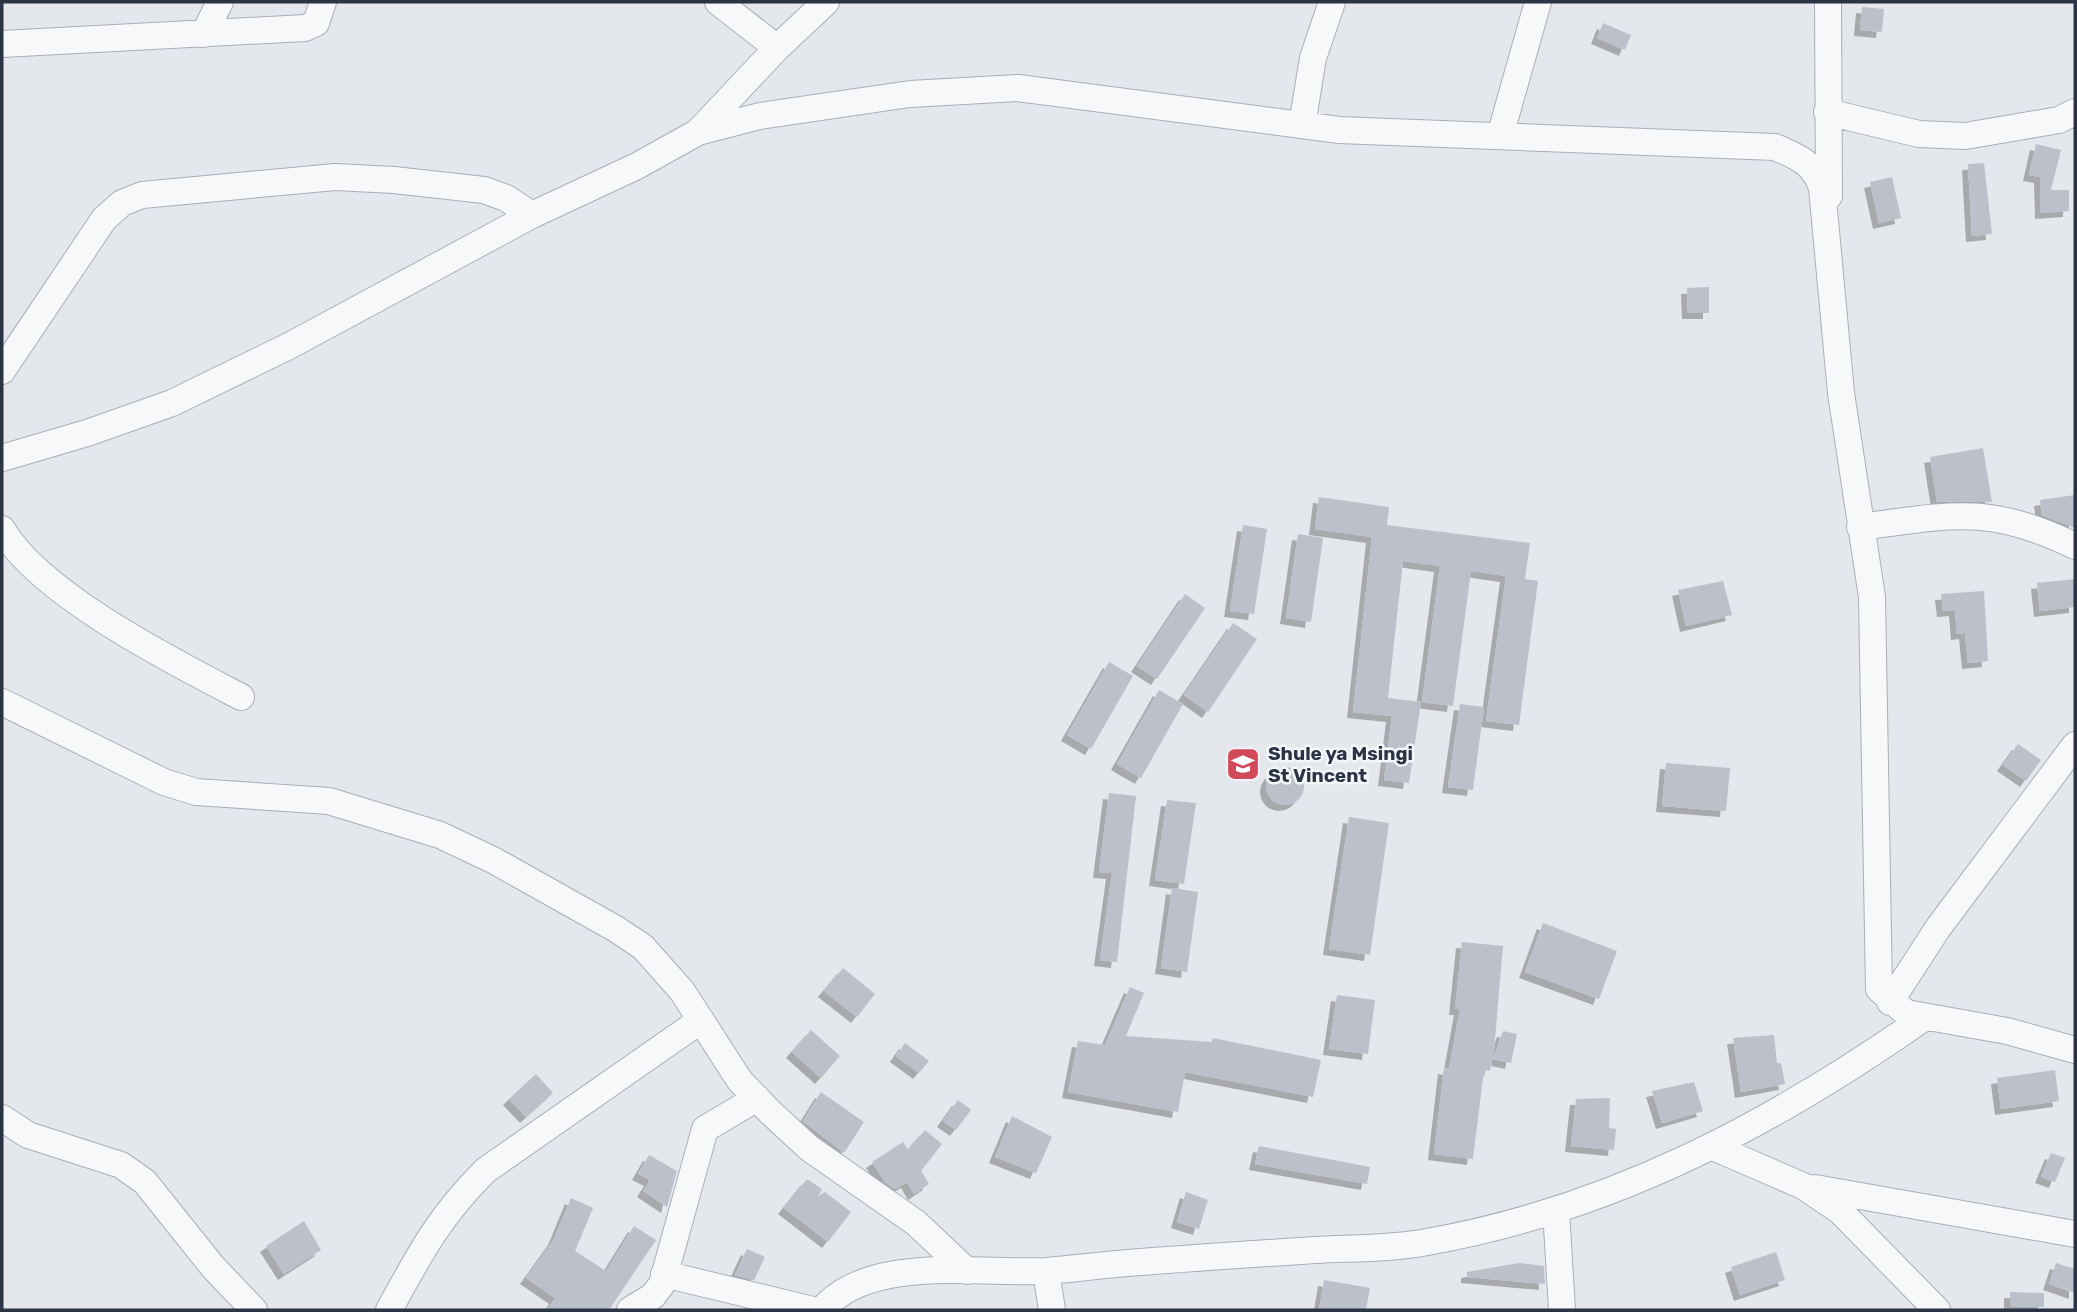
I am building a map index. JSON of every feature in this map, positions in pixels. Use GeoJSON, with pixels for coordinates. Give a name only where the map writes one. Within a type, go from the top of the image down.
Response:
{"type":"FeatureCollection","features":[{"type":"Feature","properties":{"kind":"street"},"geometry":{"type":"LineString","coordinates":[[204,34],[220,2]]}},
{"type":"Feature","properties":{"kind":"street"},"geometry":{"type":"LineString","coordinates":[[2,44],[305,28],[316,23],[323,2]]}},
{"type":"Feature","properties":{"kind":"street"},"geometry":{"type":"LineString","coordinates":[[718,2],[777,48]]}},
{"type":"Feature","properties":{"kind":"street"},"geometry":{"type":"LineString","coordinates":[[698,132],[777,48],[826,2]]}},
{"type":"Feature","properties":{"kind":"street"},"geometry":{"type":"LineString","coordinates":[[1302,125],[1313,58],[1332,2]]}},
{"type":"Feature","properties":{"kind":"street"},"geometry":{"type":"LineString","coordinates":[[1500,136],[1538,2]]}},
{"type":"Feature","properties":{"kind":"street"},"geometry":{"type":"LineString","coordinates":[[1826,232],[1831,149],[1827,112],[1828,2]]}},
{"type":"Feature","properties":{"kind":"street"},"geometry":{"type":"LineString","coordinates":[[2,458],[87,433],[172,403],[289,346],[532,215],[637,166],[698,132],[760,116],[910,94],[1018,88],[1339,130],[1775,147],[1805,160],[1817,174],[1826,232],[1841,393],[1872,597],[1879,989],[1890,1002],[1906,1013],[2007,1031],[2075,1050]]}},
{"type":"Feature","properties":{"kind":"street"},"geometry":{"type":"LineString","coordinates":[[1827,112],[1919,134],[1965,135],[2059,120],[2075,112]]}},
{"type":"Feature","properties":{"kind":"street"},"geometry":{"type":"LineString","coordinates":[[2,371],[104,219],[122,203],[142,195],[335,177],[484,190],[506,198],[532,215]]}},
{"type":"Feature","properties":{"kind":"street"},"geometry":{"type":"LineString","coordinates":[[1860,527],[1954,515],[1985,515],[2017,521],[2075,545]]}},
{"type":"Feature","properties":{"kind":"street"},"geometry":{"type":"LineString","coordinates":[[2,529],[27,560],[100,617],[155,652],[241,697]]}},
{"type":"Feature","properties":{"kind":"street"},"geometry":{"type":"LineString","coordinates":[[2,702],[174,786],[231,797],[329,801],[440,835],[493,860],[643,947],[682,991],[740,1081],[809,1149],[916,1223],[967,1271]]}},
{"type":"Feature","properties":{"kind":"street"},"geometry":{"type":"LineString","coordinates":[[1890,1002],[1938,928],[2075,745]]}},
{"type":"Feature","properties":{"kind":"street"},"geometry":{"type":"LineString","coordinates":[[821,1310],[828,1302],[864,1281],[901,1274],[1046,1271],[1424,1243],[1514,1223],[1676,1166],[1776,1114],[1858,1064],[1925,1017]]}},
{"type":"Feature","properties":{"kind":"street"},"geometry":{"type":"LineString","coordinates":[[389,1310],[430,1234],[455,1201],[486,1170],[701,1020]]}},
{"type":"Feature","properties":{"kind":"street"},"geometry":{"type":"LineString","coordinates":[[630,1310],[653,1296],[662,1284],[701,1136],[712,1123],[757,1098]]}},
{"type":"Feature","properties":{"kind":"street"},"geometry":{"type":"LineString","coordinates":[[2,1118],[28,1135],[121,1165],[145,1182],[213,1267],[254,1310]]}},
{"type":"Feature","properties":{"kind":"street"},"geometry":{"type":"LineString","coordinates":[[1713,1147],[1803,1186],[1840,1211],[1937,1310]]}},
{"type":"Feature","properties":{"kind":"street"},"geometry":{"type":"LineString","coordinates":[[1803,1186],[2075,1234]]}},
{"type":"Feature","properties":{"kind":"street"},"geometry":{"type":"LineString","coordinates":[[1556,1210],[1562,1310]]}},
{"type":"Feature","properties":{"kind":"street"},"geometry":{"type":"LineString","coordinates":[[1046,1271],[1052,1310]]}},
{"type":"Feature","properties":{"kind":"street"},"geometry":{"type":"LineString","coordinates":[[664,1274],[813,1310]]}},
{"type":"Feature","properties":{"kind":"building"},"geometry":{"type":"Polygon","coordinates":[[[1862,7],[1884,9],[1882,32],[1860,30],[1862,7]]]}},
{"type":"Feature","properties":{"kind":"building"},"geometry":{"type":"Polygon","coordinates":[[[1603,23],[1631,35],[1625,50],[1597,38],[1603,23]]]}},
{"type":"Feature","properties":{"kind":"building"},"geometry":{"type":"Polygon","coordinates":[[[2036,144],[2061,150],[2051,190],[2069,190],[2069,211],[2041,213],[2040,177],[2029,175],[2036,144]]]}},
{"type":"Feature","properties":{"kind":"building"},"geometry":{"type":"Polygon","coordinates":[[[1984,163],[1992,234],[1972,236],[1968,164],[1984,163]]]}},
{"type":"Feature","properties":{"kind":"building"},"geometry":{"type":"Polygon","coordinates":[[[1892,177],[1901,218],[1879,223],[1870,182],[1892,177]]]}},
{"type":"Feature","properties":{"kind":"building"},"geometry":{"type":"Polygon","coordinates":[[[1709,287],[1709,313],[1688,313],[1687,288],[1709,287]]]}},
{"type":"Feature","properties":{"kind":"building"},"geometry":{"type":"Polygon","coordinates":[[[1983,448],[1992,502],[1937,502],[1930,457],[1983,448]]]}},
{"type":"Feature","properties":{"kind":"building"},"geometry":{"type":"Polygon","coordinates":[[[2075,495],[2075,528],[2042,515],[2040,500],[2075,495]]]}},
{"type":"Feature","properties":{"kind":"building"},"geometry":{"type":"Polygon","coordinates":[[[1319,497],[1389,507],[1387,525],[1530,543],[1525,579],[1538,581],[1519,725],[1486,721],[1506,576],[1471,571],[1453,706],[1422,702],[1440,566],[1403,561],[1388,698],[1421,702],[1409,783],[1384,780],[1392,716],[1353,712],[1372,537],[1315,529],[1319,497]]]}},
{"type":"Feature","properties":{"kind":"building"},"geometry":{"type":"Polygon","coordinates":[[[1243,525],[1267,529],[1254,614],[1230,611],[1243,525]]]}},
{"type":"Feature","properties":{"kind":"building"},"geometry":{"type":"Polygon","coordinates":[[[1298,534],[1323,538],[1311,622],[1286,618],[1298,534]]]}},
{"type":"Feature","properties":{"kind":"building"},"geometry":{"type":"Polygon","coordinates":[[[2075,579],[2075,607],[2040,611],[2037,583],[2075,579]]]}},
{"type":"Feature","properties":{"kind":"building"},"geometry":{"type":"Polygon","coordinates":[[[1723,581],[1732,615],[1686,626],[1678,590],[1723,581]]]}},
{"type":"Feature","properties":{"kind":"building"},"geometry":{"type":"Polygon","coordinates":[[[1984,591],[1988,661],[1968,663],[1965,633],[1957,634],[1955,610],[1943,611],[1941,594],[1984,591]]]}},
{"type":"Feature","properties":{"kind":"building"},"geometry":{"type":"Polygon","coordinates":[[[1185,594],[1205,608],[1157,679],[1137,666],[1185,594]]]}},
{"type":"Feature","properties":{"kind":"building"},"geometry":{"type":"Polygon","coordinates":[[[1233,623],[1257,639],[1208,712],[1184,695],[1233,623]]]}},
{"type":"Feature","properties":{"kind":"building"},"geometry":{"type":"Polygon","coordinates":[[[1109,662],[1133,676],[1091,749],[1067,735],[1109,662]]]}},
{"type":"Feature","properties":{"kind":"building"},"geometry":{"type":"Polygon","coordinates":[[[1159,690],[1183,704],[1141,778],[1117,764],[1159,690]]]}},
{"type":"Feature","properties":{"kind":"building"},"geometry":{"type":"Polygon","coordinates":[[[1460,704],[1484,707],[1473,790],[1448,787],[1460,704]]]}},
{"type":"Feature","properties":{"kind":"building"},"geometry":{"type":"Polygon","coordinates":[[[2018,744],[2041,760],[2026,781],[2003,765],[2018,744]]]}},
{"type":"Feature","properties":{"kind":"building"},"geometry":{"type":"Polygon","coordinates":[[[1666,763],[1730,768],[1726,811],[1662,806],[1666,763]]]}},
{"type":"Feature","properties":{"kind":"building"},"geometry":{"type":"Polygon","coordinates":[[[1285,767],[1299,772],[1304,786],[1299,800],[1285,805],[1271,800],[1266,786],[1271,772],[1285,767]]]}},
{"type":"Feature","properties":{"kind":"building"},"geometry":{"type":"Polygon","coordinates":[[[1109,793],[1136,796],[1117,962],[1100,960],[1112,873],[1099,872],[1109,793]]]}},
{"type":"Feature","properties":{"kind":"building"},"geometry":{"type":"Polygon","coordinates":[[[1167,800],[1196,803],[1184,884],[1155,880],[1167,800]]]}},
{"type":"Feature","properties":{"kind":"building"},"geometry":{"type":"Polygon","coordinates":[[[1349,817],[1389,823],[1370,955],[1329,949],[1349,817]]]}},
{"type":"Feature","properties":{"kind":"building"},"geometry":{"type":"Polygon","coordinates":[[[1172,888],[1198,892],[1187,972],[1161,968],[1172,888]]]}},
{"type":"Feature","properties":{"kind":"building"},"geometry":{"type":"Polygon","coordinates":[[[1543,923],[1617,951],[1599,999],[1525,972],[1543,923]]]}},
{"type":"Feature","properties":{"kind":"building"},"geometry":{"type":"Polygon","coordinates":[[[1462,942],[1503,946],[1494,1050],[1490,1071],[1484,1070],[1473,1159],[1434,1154],[1444,1068],[1449,1069],[1460,1009],[1455,1009],[1462,942]]]}},
{"type":"Feature","properties":{"kind":"building"},"geometry":{"type":"Polygon","coordinates":[[[843,968],[875,994],[857,1017],[824,991],[843,968]]]}},
{"type":"Feature","properties":{"kind":"building"},"geometry":{"type":"Polygon","coordinates":[[[1130,987],[1144,993],[1126,1036],[1212,1042],[1213,1038],[1321,1060],[1313,1097],[1185,1072],[1178,1112],[1068,1092],[1078,1041],[1105,1045],[1130,987]]]}},
{"type":"Feature","properties":{"kind":"building"},"geometry":{"type":"Polygon","coordinates":[[[1337,995],[1375,1000],[1368,1054],[1329,1049],[1337,995]]]}},
{"type":"Feature","properties":{"kind":"building"},"geometry":{"type":"Polygon","coordinates":[[[811,1030],[840,1056],[821,1078],[792,1052],[811,1030]]]}},
{"type":"Feature","properties":{"kind":"building"},"geometry":{"type":"Polygon","coordinates":[[[1503,1031],[1517,1034],[1511,1063],[1493,1059],[1503,1031]]]}},
{"type":"Feature","properties":{"kind":"building"},"geometry":{"type":"Polygon","coordinates":[[[1774,1035],[1777,1063],[1781,1063],[1785,1084],[1741,1092],[1733,1038],[1774,1035]]]}},
{"type":"Feature","properties":{"kind":"building"},"geometry":{"type":"Polygon","coordinates":[[[905,1043],[929,1061],[919,1073],[896,1056],[905,1043]]]}},
{"type":"Feature","properties":{"kind":"building"},"geometry":{"type":"Polygon","coordinates":[[[2055,1070],[2059,1101],[2001,1109],[1997,1078],[2055,1070]]]}},
{"type":"Feature","properties":{"kind":"building"},"geometry":{"type":"Polygon","coordinates":[[[536,1074],[553,1093],[526,1117],[509,1099],[536,1074]]]}},
{"type":"Feature","properties":{"kind":"building"},"geometry":{"type":"Polygon","coordinates":[[[1694,1082],[1703,1111],[1662,1123],[1652,1091],[1694,1082]]]}},
{"type":"Feature","properties":{"kind":"building"},"geometry":{"type":"Polygon","coordinates":[[[821,1092],[864,1122],[844,1153],[803,1121],[821,1092]]]}},
{"type":"Feature","properties":{"kind":"building"},"geometry":{"type":"Polygon","coordinates":[[[1610,1098],[1609,1128],[1616,1129],[1614,1150],[1571,1146],[1576,1099],[1610,1098]]]}},
{"type":"Feature","properties":{"kind":"building"},"geometry":{"type":"Polygon","coordinates":[[[958,1100],[971,1110],[956,1130],[943,1121],[958,1100]]]}},
{"type":"Feature","properties":{"kind":"building"},"geometry":{"type":"Polygon","coordinates":[[[1012,1116],[1052,1137],[1036,1173],[995,1157],[1012,1116]]]}},
{"type":"Feature","properties":{"kind":"building"},"geometry":{"type":"Polygon","coordinates":[[[925,1130],[942,1144],[921,1171],[929,1184],[914,1194],[907,1182],[895,1189],[885,1182],[872,1162],[903,1142],[908,1150],[925,1130]]]}},
{"type":"Feature","properties":{"kind":"building"},"geometry":{"type":"Polygon","coordinates":[[[1259,1146],[1370,1167],[1367,1184],[1255,1164],[1259,1146]]]}},
{"type":"Feature","properties":{"kind":"building"},"geometry":{"type":"Polygon","coordinates":[[[2051,1153],[2065,1158],[2055,1182],[2041,1177],[2051,1153]]]}},
{"type":"Feature","properties":{"kind":"building"},"geometry":{"type":"Polygon","coordinates":[[[649,1155],[677,1171],[667,1207],[643,1191],[650,1180],[638,1174],[649,1155]]]}},
{"type":"Feature","properties":{"kind":"building"},"geometry":{"type":"Polygon","coordinates":[[[807,1179],[822,1189],[818,1196],[825,1192],[851,1212],[828,1242],[784,1208],[807,1179]]]}},
{"type":"Feature","properties":{"kind":"building"},"geometry":{"type":"Polygon","coordinates":[[[1186,1192],[1208,1200],[1199,1229],[1177,1222],[1186,1192]]]}},
{"type":"Feature","properties":{"kind":"building"},"geometry":{"type":"Polygon","coordinates":[[[571,1198],[593,1208],[575,1251],[606,1271],[634,1226],[656,1240],[609,1310],[547,1310],[555,1298],[526,1278],[554,1239],[571,1198]]]}},
{"type":"Feature","properties":{"kind":"building"},"geometry":{"type":"Polygon","coordinates":[[[304,1221],[321,1250],[284,1274],[266,1246],[304,1221]]]}},
{"type":"Feature","properties":{"kind":"building"},"geometry":{"type":"Polygon","coordinates":[[[747,1249],[765,1257],[754,1280],[735,1275],[747,1249]]]}},
{"type":"Feature","properties":{"kind":"building"},"geometry":{"type":"Polygon","coordinates":[[[1776,1252],[1785,1280],[1740,1295],[1731,1267],[1776,1252]]]}},
{"type":"Feature","properties":{"kind":"building"},"geometry":{"type":"Polygon","coordinates":[[[1519,1263],[1544,1266],[1545,1284],[1467,1277],[1467,1272],[1519,1263]]]}},
{"type":"Feature","properties":{"kind":"building"},"geometry":{"type":"Polygon","coordinates":[[[2056,1263],[2075,1269],[2075,1293],[2049,1284],[2056,1263]]]}},
{"type":"Feature","properties":{"kind":"building"},"geometry":{"type":"Polygon","coordinates":[[[1324,1280],[1370,1288],[1366,1310],[1319,1310],[1324,1280]]]}},
{"type":"Feature","properties":{"kind":"building"},"geometry":{"type":"Polygon","coordinates":[[[2010,1292],[2044,1293],[2044,1307],[2010,1306],[2010,1292]]]}},
{"type":"Feature","properties":{"kind":"place","name":"Shule ya Msingi St Vincent"},"geometry":{"type":"Point","coordinates":[1243,764]}}]}
